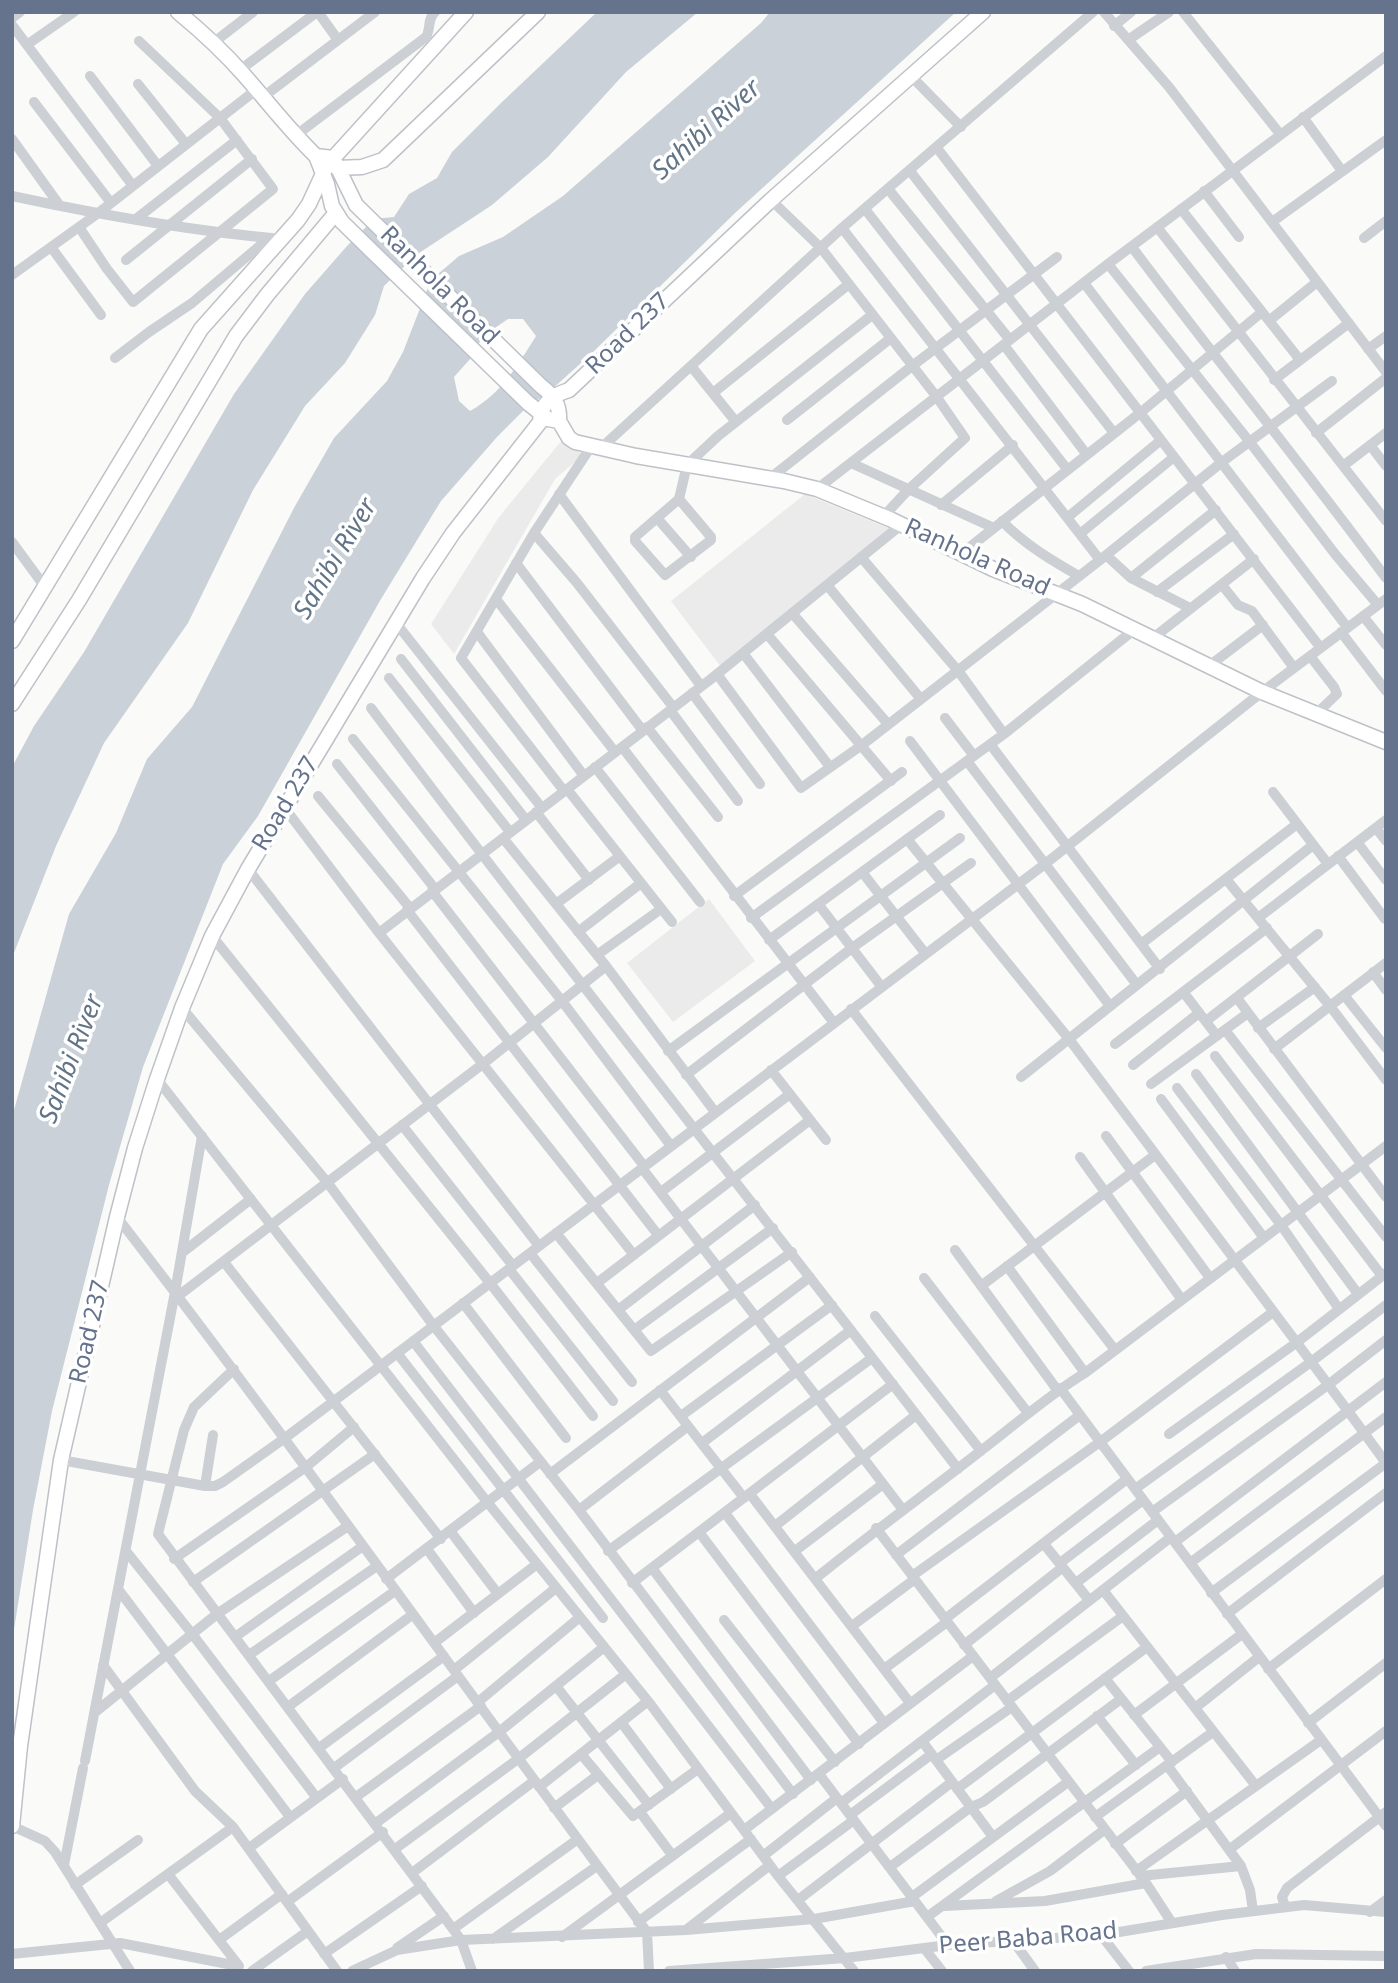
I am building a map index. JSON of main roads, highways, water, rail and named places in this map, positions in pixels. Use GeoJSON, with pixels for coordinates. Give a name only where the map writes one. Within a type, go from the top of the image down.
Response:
{"type":"FeatureCollection","features":[{"type":"Feature","properties":{"kind":"water"},"geometry":{"type":"Polygon","coordinates":[[[597,12],[698,12],[626,72],[548,157],[492,205],[416,255],[384,286],[375,315],[345,363],[305,406],[253,490],[188,623],[104,743],[56,846],[12,958],[12,767],[34,726],[84,652],[234,394],[305,294],[347,246],[374,219],[394,217],[409,194],[437,178],[452,152],[597,12]]]}},
{"type":"Feature","properties":{"kind":"water","name":"Sahibi River"},"geometry":{"type":"Polygon","coordinates":[[[770,12],[956,12],[735,213],[590,355],[526,408],[441,501],[381,599],[258,816],[223,864],[143,1067],[109,1185],[52,1411],[12,1642],[12,1117],[69,914],[116,833],[147,759],[192,707],[295,506],[334,438],[387,381],[403,352],[431,280],[459,256],[503,237],[563,196],[761,23],[770,12]],[[508,319],[483,336],[471,358],[454,377],[459,401],[470,411],[500,387],[536,336],[523,319],[508,319]]]}}]}
